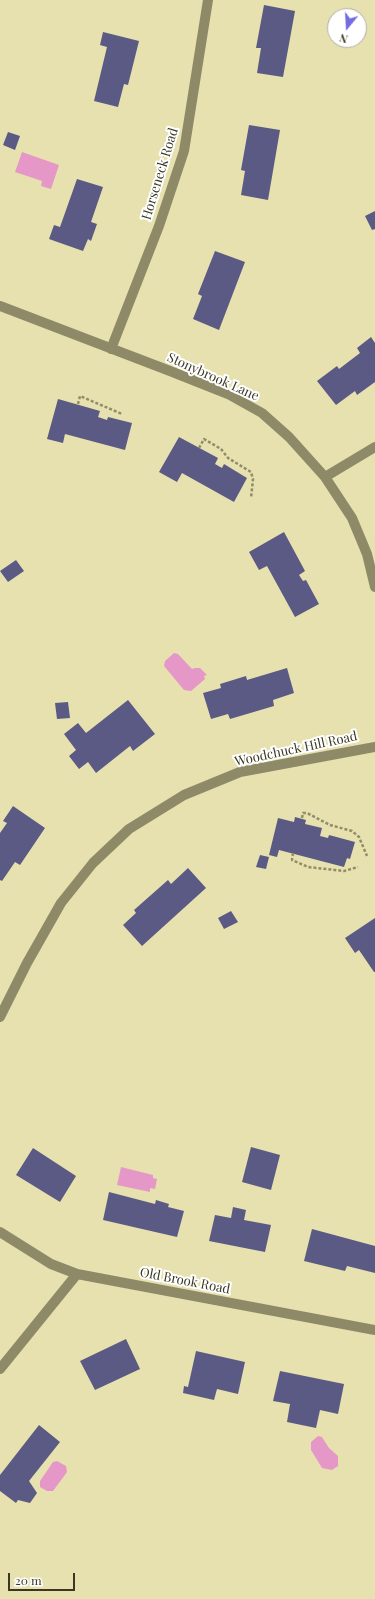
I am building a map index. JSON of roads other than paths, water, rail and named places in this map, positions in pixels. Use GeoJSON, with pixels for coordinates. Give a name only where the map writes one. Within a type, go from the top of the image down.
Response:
{"type":"FeatureCollection","features":[{"type":"Feature","properties":{"kind":"street","name":"Horseneck Road"},"geometry":{"type":"LineString","coordinates":[[111,348],[159,226],[184,150],[208,0]]}},
{"type":"Feature","properties":{"kind":"street","name":"Stonybrook Lane"},"geometry":{"type":"LineString","coordinates":[[0,306],[228,394],[262,413],[289,436],[326,477],[352,518],[367,554],[375,588]]}},
{"type":"Feature","properties":{"kind":"street"},"geometry":{"type":"LineString","coordinates":[[326,477],[375,447]]}},
{"type":"Feature","properties":{"kind":"street","name":"Woodchuck Hill Road"},"geometry":{"type":"LineString","coordinates":[[0,1017],[27,963],[61,903],[93,863],[129,829],[184,795],[240,772],[317,756],[375,747]]}},
{"type":"Feature","properties":{"kind":"street","name":"Old Brook Road"},"geometry":{"type":"LineString","coordinates":[[0,1232],[51,1264],[77,1274],[375,1330]]}},
{"type":"Feature","properties":{"kind":"street"},"geometry":{"type":"LineString","coordinates":[[0,1369],[77,1274]]}}]}
